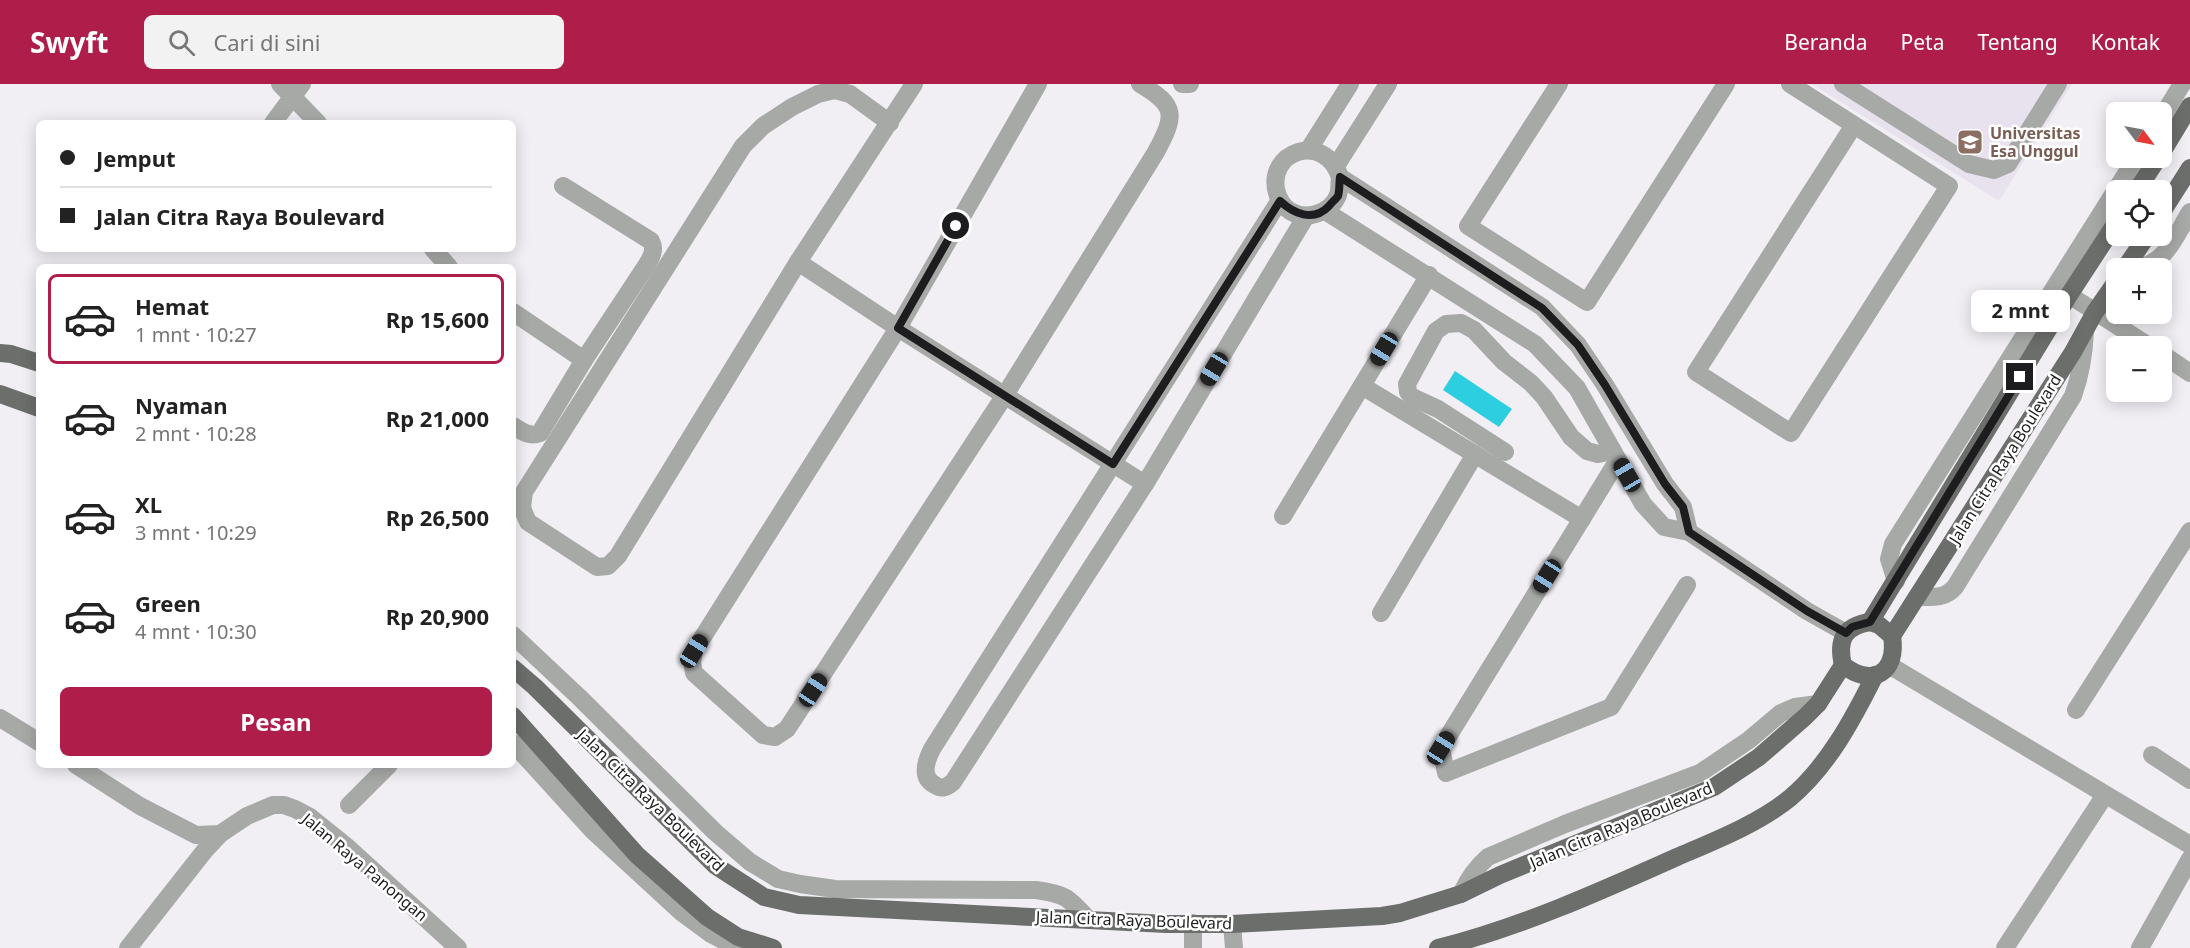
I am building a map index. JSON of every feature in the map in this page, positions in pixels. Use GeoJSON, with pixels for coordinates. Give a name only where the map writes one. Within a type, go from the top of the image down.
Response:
{"type":"FeatureCollection","features":[{"type":"Feature","properties":{"kind":"main road"},"geometry":{"type":"LineString","coordinates":[[2172,127],[2183,99]]}},
{"type":"Feature","properties":{"kind":"main road"},"geometry":{"type":"LineString","coordinates":[[2172,196],[2190,168]]}},
{"type":"Feature","properties":{"kind":"main road","name":"Jalan Citra Raya Boulevard"},"geometry":{"type":"LineString","coordinates":[[1870,622],[2069,295],[2106,238]]}},
{"type":"Feature","properties":{"kind":"main road","name":"Jalan Citra Raya Boulevard"},"geometry":{"type":"LineString","coordinates":[[1892,636],[2106,296]]}},
{"type":"Feature","properties":{"kind":"main road"},"geometry":{"type":"LineString","coordinates":[[0,353],[36,362]]}},
{"type":"Feature","properties":{"kind":"main road"},"geometry":{"type":"LineString","coordinates":[[0,394],[36,407]]}},
{"type":"Feature","properties":{"kind":"main road"},"geometry":{"type":"LineString","coordinates":[[1438,948],[1500,931],[1613,886],[1741,829],[1789,799],[1812,776],[1851,722],[1882,670],[1893,657],[1892,636],[1879,625],[1870,622],[1852,627],[1846,633],[1840,649],[1843,665],[1867,677],[1882,670]]}},
{"type":"Feature","properties":{"kind":"main road","name":"Jalan Citra Raya Boulevard"},"geometry":{"type":"LineString","coordinates":[[516,671],[716,866],[764,897],[799,905],[832,907],[1087,918],[1166,924],[1232,924],[1382,916],[1429,905],[1461,894],[1500,875],[1707,790],[1759,758],[1818,704],[1843,665]]}},
{"type":"Feature","properties":{"kind":"main road"},"geometry":{"type":"LineString","coordinates":[[516,720],[599,825],[637,855],[706,917],[738,937],[765,947]]}},
{"type":"Feature","properties":{"kind":"street"},"geometry":{"type":"LineString","coordinates":[[890,123],[850,94],[835,90],[818,94],[792,107],[763,126],[743,146],[524,492],[522,508],[528,522],[597,567],[608,566],[618,556],[798,262],[890,123],[914,84]]}},
{"type":"Feature","properties":{"kind":"street"},"geometry":{"type":"LineString","coordinates":[[1038,84],[898,328],[694,651],[692,662],[694,674],[750,726],[763,735],[775,737],[787,729],[1005,395],[1156,152],[1170,118],[1165,101],[1140,84]]}},
{"type":"Feature","properties":{"kind":"street"},"geometry":{"type":"LineString","coordinates":[[1182,84],[1190,84]]}},
{"type":"Feature","properties":{"kind":"street"},"geometry":{"type":"LineString","coordinates":[[1309,149],[1350,84]]}},
{"type":"Feature","properties":{"kind":"street"},"geometry":{"type":"LineString","coordinates":[[1388,84],[1338,171],[1338,196],[1325,211],[1306,216],[1291,211],[1280,201],[1274,183],[1279,166],[1292,154],[1309,149],[1325,154],[1338,171],[1542,308],[1578,345],[1605,385],[1665,484],[1683,507],[1689,532]]}},
{"type":"Feature","properties":{"kind":"street"},"geometry":{"type":"LineString","coordinates":[[1559,84],[1468,226],[1587,302],[1726,84]]}},
{"type":"Feature","properties":{"kind":"street"},"geometry":{"type":"LineString","coordinates":[[1790,84],[1854,125],[1949,186],[1791,433],[1696,372],[1854,125]]}},
{"type":"Feature","properties":{"kind":"street"},"geometry":{"type":"LineString","coordinates":[[1843,84],[1969,164],[1994,170],[2008,164],[2058,84]]}},
{"type":"Feature","properties":{"kind":"street"},"geometry":{"type":"LineString","coordinates":[[275,120],[292,88],[316,120]]}},
{"type":"Feature","properties":{"kind":"street"},"geometry":{"type":"LineString","coordinates":[[516,428],[527,434],[540,433],[652,255],[651,241],[563,186]]}},
{"type":"Feature","properties":{"kind":"street"},"geometry":{"type":"LineString","coordinates":[[1280,201],[932,749],[926,761],[927,779],[931,784],[940,788],[953,782],[1145,484],[1306,216]]}},
{"type":"Feature","properties":{"kind":"street"},"geometry":{"type":"LineString","coordinates":[[1325,211],[1535,344],[1577,388],[1643,504],[1664,527],[1689,532],[1807,611],[1846,633]]}},
{"type":"Feature","properties":{"kind":"street"},"geometry":{"type":"LineString","coordinates":[[2160,258],[2190,212]]}},
{"type":"Feature","properties":{"kind":"street"},"geometry":{"type":"LineString","coordinates":[[1896,581],[1889,559],[1893,544],[2017,346],[2106,214]]}},
{"type":"Feature","properties":{"kind":"street"},"geometry":{"type":"LineString","coordinates":[[436,252],[446,264]]}},
{"type":"Feature","properties":{"kind":"street"},"geometry":{"type":"LineString","coordinates":[[798,262],[1145,484]]}},
{"type":"Feature","properties":{"kind":"street"},"geometry":{"type":"LineString","coordinates":[[1283,516],[1429,275]]}},
{"type":"Feature","properties":{"kind":"street"},"geometry":{"type":"LineString","coordinates":[[2069,295],[2133,336]]}},
{"type":"Feature","properties":{"kind":"street"},"geometry":{"type":"LineString","coordinates":[[516,314],[584,360]]}},
{"type":"Feature","properties":{"kind":"street"},"geometry":{"type":"LineString","coordinates":[[1505,452],[1438,409],[1412,397],[1408,392],[1407,384],[1436,332],[1446,324],[1461,323],[1473,330],[1504,362],[1531,382],[1571,437],[1587,451],[1616,456]]}},
{"type":"Feature","properties":{"kind":"street"},"geometry":{"type":"LineString","coordinates":[[1917,597],[1939,597],[1950,592],[2018,485],[2073,396],[2081,376],[2085,332]]}},
{"type":"Feature","properties":{"kind":"street"},"geometry":{"type":"LineString","coordinates":[[2017,346],[2033,356]]}},
{"type":"Feature","properties":{"kind":"street"},"geometry":{"type":"LineString","coordinates":[[2172,361],[2190,373]]}},
{"type":"Feature","properties":{"kind":"street"},"geometry":{"type":"LineString","coordinates":[[1362,386],[1582,519]]}},
{"type":"Feature","properties":{"kind":"street"},"geometry":{"type":"LineString","coordinates":[[1966,428],[1983,438]]}},
{"type":"Feature","properties":{"kind":"street"},"geometry":{"type":"LineString","coordinates":[[1381,613],[1475,454]]}},
{"type":"Feature","properties":{"kind":"street"},"geometry":{"type":"LineString","coordinates":[[1616,456],[1582,519],[1441,748],[1446,773],[1611,707],[1687,585]]}},
{"type":"Feature","properties":{"kind":"street"},"geometry":{"type":"LineString","coordinates":[[1998,470],[2018,485]]}},
{"type":"Feature","properties":{"kind":"street"},"geometry":{"type":"LineString","coordinates":[[2076,710],[2190,531]]}},
{"type":"Feature","properties":{"kind":"street"},"geometry":{"type":"LineString","coordinates":[[516,639],[715,832],[750,862],[778,879],[835,889],[1036,890],[1059,893],[1072,902],[1087,918]]}},
{"type":"Feature","properties":{"kind":"street"},"geometry":{"type":"LineString","coordinates":[[1882,670],[2190,845]]}},
{"type":"Feature","properties":{"kind":"street"},"geometry":{"type":"LineString","coordinates":[[546,698],[563,682]]}},
{"type":"Feature","properties":{"kind":"street"},"geometry":{"type":"LineString","coordinates":[[1461,894],[1478,865],[1488,857],[1701,772],[1749,740],[1781,713],[1795,707],[1818,704]]}},
{"type":"Feature","properties":{"kind":"street"},"geometry":{"type":"LineString","coordinates":[[0,718],[36,740]]}},
{"type":"Feature","properties":{"kind":"street"},"geometry":{"type":"LineString","coordinates":[[516,746],[599,825],[681,912],[711,934],[734,946],[745,948]]}},
{"type":"Feature","properties":{"kind":"street"},"geometry":{"type":"LineString","coordinates":[[2152,755],[2189,777]]}},
{"type":"Feature","properties":{"kind":"street"},"geometry":{"type":"LineString","coordinates":[[81,768],[186,832],[196,836],[220,834]]}},
{"type":"Feature","properties":{"kind":"street"},"geometry":{"type":"LineString","coordinates":[[349,805],[385,768]]}},
{"type":"Feature","properties":{"kind":"street"},"geometry":{"type":"LineString","coordinates":[[1701,772],[1707,790]]}},
{"type":"Feature","properties":{"kind":"street"},"geometry":{"type":"LineString","coordinates":[[641,792],[657,774]]}},
{"type":"Feature","properties":{"kind":"street"},"geometry":{"type":"LineString","coordinates":[[2005,948],[2104,795]]}},
{"type":"Feature","properties":{"kind":"street","name":"Jalan Raya Panongan"},"geometry":{"type":"LineString","coordinates":[[128,948],[220,834],[247,816],[273,805],[284,805],[309,817],[346,846],[458,948]]}},
{"type":"Feature","properties":{"kind":"street"},"geometry":{"type":"LineString","coordinates":[[1587,816],[1596,837]]}},
{"type":"Feature","properties":{"kind":"street"},"geometry":{"type":"LineString","coordinates":[[2140,948],[2190,860]]}},
{"type":"Feature","properties":{"kind":"street"},"geometry":{"type":"LineString","coordinates":[[738,881],[750,862]]}},
{"type":"Feature","properties":{"kind":"street"},"geometry":{"type":"LineString","coordinates":[[832,907],[835,889]]}},
{"type":"Feature","properties":{"kind":"street"},"geometry":{"type":"LineString","coordinates":[[956,890],[956,912]]}},
{"type":"Feature","properties":{"kind":"street"},"geometry":{"type":"LineString","coordinates":[[1193,923],[1193,948]]}},
{"type":"Feature","properties":{"kind":"street"},"geometry":{"type":"LineString","coordinates":[[1232,924],[1234,948]]}},
{"type":"Feature","properties":{"kind":"shaded area","name":"Universitas Esa Unggul"},"geometry":{"type":"Polygon","coordinates":[[[1812,84],[2072,84],[1999,201],[1812,84]]]}},
{"type":"Feature","properties":{"kind":"water"},"geometry":{"type":"Polygon","coordinates":[[[1455,371],[1512,409],[1499,427],[1443,390],[1455,371]]]}},
{"type":"Feature","properties":{"kind":"place","name":"Universitas Esa Unggul"},"geometry":{"type":"Point","coordinates":[1970,142]}},
{"type":"Feature","properties":{"kind":"route"},"geometry":{"type":"LineString","coordinates":[[956,226],[898,328],[1113,464],[1280,201],[1291,211],[1306,216],[1315,215],[1325,211],[1338,196],[1340,177],[1542,308],[1578,345],[1605,385],[1665,484],[1683,507],[1689,532],[1807,611],[1846,633],[1852,627],[1870,622],[2020,377]]}}]}
